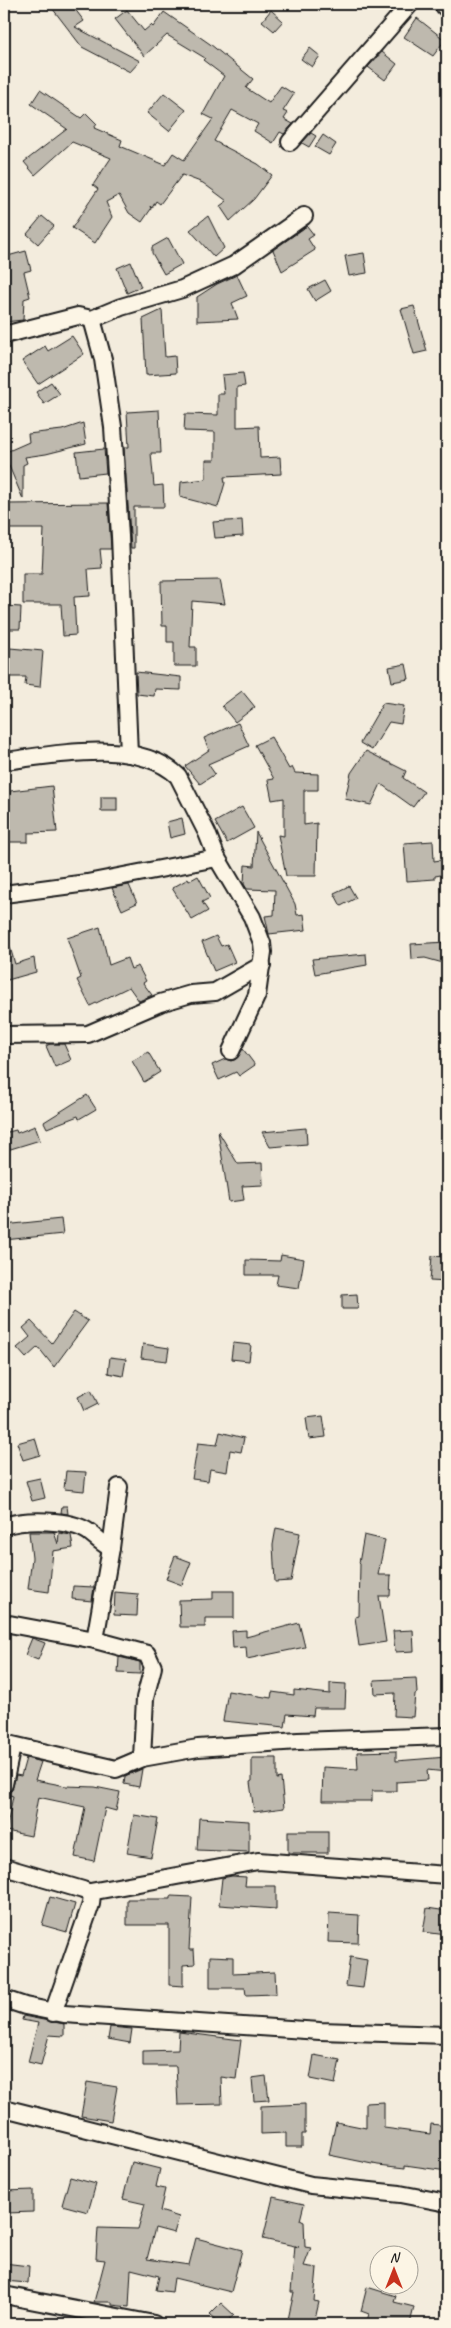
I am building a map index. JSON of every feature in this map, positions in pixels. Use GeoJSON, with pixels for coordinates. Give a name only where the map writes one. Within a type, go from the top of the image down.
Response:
{"type":"FeatureCollection","features":[{"type":"Feature","properties":{"kind":"street"},"geometry":{"type":"LineString","coordinates":[[290,142],[410,4]]}},
{"type":"Feature","properties":{"kind":"street"},"geometry":{"type":"LineString","coordinates":[[442,4],[447,9]]}},
{"type":"Feature","properties":{"kind":"street"},"geometry":{"type":"LineString","coordinates":[[4,335],[78,316],[92,319],[121,307],[182,290],[234,265],[304,216]]}},
{"type":"Feature","properties":{"kind":"street"},"geometry":{"type":"LineString","coordinates":[[92,319],[108,385],[113,427],[120,536],[129,754]]}},
{"type":"Feature","properties":{"kind":"street"},"geometry":{"type":"LineString","coordinates":[[4,761],[93,751],[129,754],[154,761],[170,769],[178,776],[207,833],[217,858],[259,933],[263,952],[257,996],[231,1051]]}},
{"type":"Feature","properties":{"kind":"street"},"geometry":{"type":"LineString","coordinates":[[4,894],[87,883],[217,858]]}},
{"type":"Feature","properties":{"kind":"street"},"geometry":{"type":"LineString","coordinates":[[4,1035],[88,1034],[160,1003],[191,994],[215,992],[262,965]]}},
{"type":"Feature","properties":{"kind":"street"},"geometry":{"type":"LineString","coordinates":[[95,1640],[111,1548],[119,1487]]}},
{"type":"Feature","properties":{"kind":"street"},"geometry":{"type":"LineString","coordinates":[[4,1526],[16,1522],[37,1520],[75,1527],[88,1531],[99,1542],[111,1548]]}},
{"type":"Feature","properties":{"kind":"street"},"geometry":{"type":"LineString","coordinates":[[4,1623],[95,1640],[147,1654],[154,1666],[145,1698],[142,1758]]}},
{"type":"Feature","properties":{"kind":"street"},"geometry":{"type":"LineString","coordinates":[[4,1784],[8,1744],[116,1769],[142,1758],[198,1748],[298,1741],[447,1736]]}},
{"type":"Feature","properties":{"kind":"street"},"geometry":{"type":"LineString","coordinates":[[4,1867],[90,1892],[258,1861],[447,1875]]}},
{"type":"Feature","properties":{"kind":"street"},"geometry":{"type":"LineString","coordinates":[[52,2013],[93,1898],[90,1892]]}},
{"type":"Feature","properties":{"kind":"street"},"geometry":{"type":"LineString","coordinates":[[4,1999],[52,2013],[320,2031],[447,2035]]}},
{"type":"Feature","properties":{"kind":"street"},"geometry":{"type":"LineString","coordinates":[[4,2108],[311,2185],[400,2194],[447,2203]]}},
{"type":"Feature","properties":{"kind":"street"},"geometry":{"type":"LineString","coordinates":[[4,2294],[154,2324]]}},
{"type":"Feature","properties":{"kind":"building"},"geometry":{"type":"Polygon","coordinates":[[[49,4],[71,4],[84,21],[75,27],[140,61],[130,72],[82,47],[49,4]]]}},
{"type":"Feature","properties":{"kind":"building"},"geometry":{"type":"Polygon","coordinates":[[[127,10],[144,31],[151,25],[153,27],[164,12],[210,44],[253,79],[246,88],[269,103],[281,86],[294,94],[283,111],[288,113],[284,119],[293,124],[284,134],[280,132],[273,143],[254,131],[258,124],[232,110],[214,141],[258,164],[272,175],[254,199],[230,221],[220,206],[227,201],[203,183],[182,175],[160,204],[156,201],[152,208],[150,206],[151,209],[142,222],[129,213],[119,195],[106,202],[112,217],[95,243],[72,228],[98,189],[93,185],[111,158],[72,142],[35,175],[24,162],[67,129],[31,104],[40,90],[81,118],[86,113],[97,124],[94,128],[122,140],[120,146],[165,165],[173,153],[184,160],[213,119],[203,114],[224,76],[203,60],[205,58],[167,35],[144,56],[115,19],[127,10]]]}},
{"type":"Feature","properties":{"kind":"building"},"geometry":{"type":"Polygon","coordinates":[[[271,10],[283,21],[274,31],[262,21],[271,10]]]}},
{"type":"Feature","properties":{"kind":"building"},"geometry":{"type":"Polygon","coordinates":[[[417,18],[445,40],[433,56],[404,37],[417,18]]]}},
{"type":"Feature","properties":{"kind":"building"},"geometry":{"type":"Polygon","coordinates":[[[310,48],[320,56],[312,67],[301,59],[310,48]]]}},
{"type":"Feature","properties":{"kind":"building"},"geometry":{"type":"Polygon","coordinates":[[[382,52],[397,64],[385,80],[368,67],[382,52]]]}},
{"type":"Feature","properties":{"kind":"building"},"geometry":{"type":"Polygon","coordinates":[[[164,93],[186,110],[169,131],[147,113],[164,93]]]}},
{"type":"Feature","properties":{"kind":"building"},"geometry":{"type":"Polygon","coordinates":[[[311,133],[316,136],[309,147],[302,143],[311,133]]]}},
{"type":"Feature","properties":{"kind":"building"},"geometry":{"type":"Polygon","coordinates":[[[323,135],[336,144],[329,155],[315,147],[323,135]]]}},
{"type":"Feature","properties":{"kind":"building"},"geometry":{"type":"Polygon","coordinates":[[[42,216],[54,226],[38,244],[27,234],[42,216]]]}},
{"type":"Feature","properties":{"kind":"building"},"geometry":{"type":"Polygon","coordinates":[[[208,216],[224,248],[214,257],[190,230],[208,216]]]}},
{"type":"Feature","properties":{"kind":"building"},"geometry":{"type":"Polygon","coordinates":[[[307,226],[314,235],[308,239],[315,250],[282,271],[273,250],[307,226]]]}},
{"type":"Feature","properties":{"kind":"building"},"geometry":{"type":"Polygon","coordinates":[[[168,238],[182,264],[164,274],[152,253],[152,247],[168,238]]]}},
{"type":"Feature","properties":{"kind":"building"},"geometry":{"type":"Polygon","coordinates":[[[26,251],[31,270],[24,272],[30,297],[24,299],[23,320],[4,322],[4,257],[26,251]]]}},
{"type":"Feature","properties":{"kind":"building"},"geometry":{"type":"Polygon","coordinates":[[[364,253],[367,273],[349,276],[345,256],[364,253]]]}},
{"type":"Feature","properties":{"kind":"building"},"geometry":{"type":"Polygon","coordinates":[[[131,262],[141,287],[127,293],[117,268],[131,262]]]}},
{"type":"Feature","properties":{"kind":"building"},"geometry":{"type":"Polygon","coordinates":[[[237,275],[247,296],[232,303],[238,319],[197,321],[197,297],[217,284],[237,275]]]}},
{"type":"Feature","properties":{"kind":"building"},"geometry":{"type":"Polygon","coordinates":[[[325,280],[331,291],[315,301],[308,289],[325,280]]]}},
{"type":"Feature","properties":{"kind":"building"},"geometry":{"type":"Polygon","coordinates":[[[414,306],[427,351],[414,354],[401,309],[414,306]]]}},
{"type":"Feature","properties":{"kind":"building"},"geometry":{"type":"Polygon","coordinates":[[[162,310],[165,357],[175,356],[176,373],[146,375],[143,319],[162,310]]]}},
{"type":"Feature","properties":{"kind":"building"},"geometry":{"type":"Polygon","coordinates":[[[72,336],[84,354],[38,384],[22,361],[45,346],[48,351],[72,336]]]}},
{"type":"Feature","properties":{"kind":"building"},"geometry":{"type":"Polygon","coordinates":[[[243,373],[245,386],[237,387],[237,427],[259,426],[260,458],[280,457],[281,474],[224,477],[225,483],[218,507],[180,497],[181,482],[206,479],[206,460],[215,460],[215,432],[184,431],[185,414],[218,415],[218,394],[224,394],[222,375],[243,373]]]}},
{"type":"Feature","properties":{"kind":"building"},"geometry":{"type":"Polygon","coordinates":[[[51,382],[60,394],[44,404],[36,392],[51,382]]]}},
{"type":"Feature","properties":{"kind":"building"},"geometry":{"type":"Polygon","coordinates":[[[159,410],[161,453],[151,453],[154,486],[163,485],[164,507],[134,507],[134,548],[131,548],[124,447],[129,447],[127,412],[159,410]]]}},
{"type":"Feature","properties":{"kind":"building"},"geometry":{"type":"Polygon","coordinates":[[[83,423],[86,444],[25,457],[27,463],[23,465],[23,499],[6,459],[4,460],[4,453],[29,442],[28,434],[62,430],[83,423]]]}},
{"type":"Feature","properties":{"kind":"building"},"geometry":{"type":"Polygon","coordinates":[[[104,449],[106,473],[79,476],[76,452],[104,449]]]}},
{"type":"Feature","properties":{"kind":"building"},"geometry":{"type":"Polygon","coordinates":[[[108,503],[111,549],[100,549],[102,568],[88,569],[90,596],[74,597],[76,635],[63,636],[61,604],[23,604],[23,574],[42,574],[44,529],[4,529],[4,507],[7,507],[7,504],[108,503]]]}},
{"type":"Feature","properties":{"kind":"building"},"geometry":{"type":"Polygon","coordinates":[[[242,520],[243,536],[215,538],[213,522],[242,520]]]}},
{"type":"Feature","properties":{"kind":"building"},"geometry":{"type":"Polygon","coordinates":[[[220,580],[225,604],[192,601],[190,647],[196,647],[196,666],[174,666],[174,642],[167,642],[167,626],[162,626],[161,581],[220,580]]]}},
{"type":"Feature","properties":{"kind":"building"},"geometry":{"type":"Polygon","coordinates":[[[4,606],[21,607],[20,629],[4,629],[4,606]]]}},
{"type":"Feature","properties":{"kind":"building"},"geometry":{"type":"Polygon","coordinates":[[[10,648],[43,651],[40,687],[25,685],[26,677],[9,677],[10,648]]]}},
{"type":"Feature","properties":{"kind":"building"},"geometry":{"type":"Polygon","coordinates":[[[406,664],[409,679],[392,682],[389,667],[406,664]]]}},
{"type":"Feature","properties":{"kind":"building"},"geometry":{"type":"Polygon","coordinates":[[[136,672],[181,677],[181,690],[155,689],[154,696],[137,694],[136,672]]]}},
{"type":"Feature","properties":{"kind":"building"},"geometry":{"type":"Polygon","coordinates":[[[242,691],[255,707],[235,722],[222,706],[242,691]]]}},
{"type":"Feature","properties":{"kind":"building"},"geometry":{"type":"Polygon","coordinates":[[[383,703],[404,706],[401,724],[389,722],[372,750],[360,743],[383,703]]]}},
{"type":"Feature","properties":{"kind":"building"},"geometry":{"type":"Polygon","coordinates":[[[238,723],[249,746],[208,764],[215,774],[200,784],[185,766],[209,750],[204,738],[238,723]]]}},
{"type":"Feature","properties":{"kind":"building"},"geometry":{"type":"Polygon","coordinates":[[[271,737],[289,769],[292,767],[295,773],[318,774],[318,790],[304,790],[304,825],[317,823],[316,876],[286,876],[278,835],[284,836],[284,798],[272,800],[268,780],[274,779],[255,745],[271,737]]]}},
{"type":"Feature","properties":{"kind":"building"},"geometry":{"type":"Polygon","coordinates":[[[366,751],[406,771],[403,778],[424,792],[413,807],[381,784],[371,805],[345,799],[351,773],[366,751]]]}},
{"type":"Feature","properties":{"kind":"building"},"geometry":{"type":"Polygon","coordinates":[[[52,786],[57,832],[28,833],[28,842],[9,842],[9,824],[4,825],[4,796],[10,794],[10,791],[52,786]]]}},
{"type":"Feature","properties":{"kind":"building"},"geometry":{"type":"Polygon","coordinates":[[[101,797],[117,797],[117,811],[101,811],[101,797]]]}},
{"type":"Feature","properties":{"kind":"building"},"geometry":{"type":"Polygon","coordinates":[[[242,807],[254,828],[227,843],[215,822],[242,807]]]}},
{"type":"Feature","properties":{"kind":"building"},"geometry":{"type":"Polygon","coordinates":[[[182,818],[185,834],[170,838],[167,822],[182,818]]]}},
{"type":"Feature","properties":{"kind":"building"},"geometry":{"type":"Polygon","coordinates":[[[256,832],[295,904],[297,915],[304,914],[306,930],[269,934],[265,916],[274,915],[275,890],[247,889],[244,884],[245,865],[254,866],[256,832]]]}},
{"type":"Feature","properties":{"kind":"building"},"geometry":{"type":"Polygon","coordinates":[[[433,841],[434,861],[447,859],[447,874],[435,876],[435,879],[407,881],[404,843],[433,841]]]}},
{"type":"Feature","properties":{"kind":"building"},"geometry":{"type":"Polygon","coordinates":[[[198,876],[210,898],[202,902],[208,911],[192,920],[172,888],[198,876]]]}},
{"type":"Feature","properties":{"kind":"building"},"geometry":{"type":"Polygon","coordinates":[[[129,885],[137,903],[122,910],[112,888],[129,885]]]}},
{"type":"Feature","properties":{"kind":"building"},"geometry":{"type":"Polygon","coordinates":[[[349,886],[356,898],[341,906],[334,893],[349,886]]]}},
{"type":"Feature","properties":{"kind":"building"},"geometry":{"type":"Polygon","coordinates":[[[100,927],[109,965],[127,958],[131,969],[138,966],[146,981],[143,983],[152,995],[139,1001],[129,987],[90,1006],[77,980],[81,978],[67,938],[100,927]]]}},
{"type":"Feature","properties":{"kind":"building"},"geometry":{"type":"Polygon","coordinates":[[[216,936],[221,946],[227,944],[235,962],[214,971],[202,942],[216,936]]]}},
{"type":"Feature","properties":{"kind":"building"},"geometry":{"type":"Polygon","coordinates":[[[7,937],[15,964],[34,958],[36,972],[4,981],[4,938],[7,937]]]}},
{"type":"Feature","properties":{"kind":"building"},"geometry":{"type":"Polygon","coordinates":[[[447,942],[443,963],[425,958],[412,959],[411,944],[447,942]]]}},
{"type":"Feature","properties":{"kind":"building"},"geometry":{"type":"Polygon","coordinates":[[[366,954],[367,965],[315,974],[312,959],[366,954]]]}},
{"type":"Feature","properties":{"kind":"building"},"geometry":{"type":"Polygon","coordinates":[[[50,1044],[64,1044],[71,1060],[55,1067],[46,1046],[50,1044]]]}},
{"type":"Feature","properties":{"kind":"building"},"geometry":{"type":"Polygon","coordinates":[[[243,1049],[255,1065],[239,1076],[236,1072],[219,1080],[212,1065],[225,1059],[231,1061],[236,1059],[243,1049]]]}},
{"type":"Feature","properties":{"kind":"building"},"geometry":{"type":"Polygon","coordinates":[[[148,1052],[160,1072],[144,1082],[132,1061],[148,1052]]]}},
{"type":"Feature","properties":{"kind":"building"},"geometry":{"type":"Polygon","coordinates":[[[87,1095],[96,1109],[79,1119],[78,1116],[47,1128],[44,1122],[87,1095]]]}},
{"type":"Feature","properties":{"kind":"building"},"geometry":{"type":"Polygon","coordinates":[[[35,1126],[40,1140],[4,1151],[4,1133],[16,1130],[17,1133],[35,1126]]]}},
{"type":"Feature","properties":{"kind":"building"},"geometry":{"type":"Polygon","coordinates":[[[306,1128],[307,1144],[270,1147],[262,1132],[306,1128]]]}},
{"type":"Feature","properties":{"kind":"building"},"geometry":{"type":"Polygon","coordinates":[[[218,1131],[238,1164],[262,1163],[263,1185],[242,1186],[244,1200],[229,1202],[218,1131]]]}},
{"type":"Feature","properties":{"kind":"building"},"geometry":{"type":"Polygon","coordinates":[[[61,1219],[63,1234],[4,1240],[4,1225],[61,1219]]]}},
{"type":"Feature","properties":{"kind":"building"},"geometry":{"type":"Polygon","coordinates":[[[281,1255],[304,1259],[299,1288],[276,1285],[278,1275],[246,1275],[246,1260],[280,1261],[281,1255]]]}},
{"type":"Feature","properties":{"kind":"building"},"geometry":{"type":"Polygon","coordinates":[[[432,1256],[447,1257],[447,1282],[430,1281],[432,1256]]]}},
{"type":"Feature","properties":{"kind":"building"},"geometry":{"type":"Polygon","coordinates":[[[357,1294],[358,1309],[342,1309],[342,1295],[357,1294]]]}},
{"type":"Feature","properties":{"kind":"building"},"geometry":{"type":"Polygon","coordinates":[[[74,1312],[88,1321],[54,1367],[38,1347],[26,1358],[17,1348],[30,1337],[23,1328],[31,1321],[52,1343],[74,1312]]]}},
{"type":"Feature","properties":{"kind":"building"},"geometry":{"type":"Polygon","coordinates":[[[233,1343],[251,1345],[249,1361],[231,1359],[233,1343]]]}},
{"type":"Feature","properties":{"kind":"building"},"geometry":{"type":"Polygon","coordinates":[[[143,1344],[169,1348],[167,1361],[141,1358],[143,1344]]]}},
{"type":"Feature","properties":{"kind":"building"},"geometry":{"type":"Polygon","coordinates":[[[110,1357],[126,1359],[123,1376],[108,1373],[110,1357]]]}},
{"type":"Feature","properties":{"kind":"building"},"geometry":{"type":"Polygon","coordinates":[[[91,1390],[98,1404],[84,1411],[78,1397],[91,1390]]]}},
{"type":"Feature","properties":{"kind":"building"},"geometry":{"type":"Polygon","coordinates":[[[323,1416],[326,1437],[309,1439],[306,1418],[323,1416]]]}},
{"type":"Feature","properties":{"kind":"building"},"geometry":{"type":"Polygon","coordinates":[[[220,1432],[244,1438],[241,1452],[230,1450],[227,1472],[210,1469],[208,1481],[192,1479],[198,1443],[217,1445],[220,1432]]]}},
{"type":"Feature","properties":{"kind":"building"},"geometry":{"type":"Polygon","coordinates":[[[35,1438],[40,1455],[23,1460],[17,1443],[35,1438]]]}},
{"type":"Feature","properties":{"kind":"building"},"geometry":{"type":"Polygon","coordinates":[[[66,1471],[86,1472],[84,1491],[64,1489],[66,1471]]]}},
{"type":"Feature","properties":{"kind":"building"},"geometry":{"type":"Polygon","coordinates":[[[40,1478],[45,1498],[32,1501],[26,1481],[40,1478]]]}},
{"type":"Feature","properties":{"kind":"building"},"geometry":{"type":"Polygon","coordinates":[[[62,1506],[67,1506],[68,1514],[61,1513],[62,1506]]]}},
{"type":"Feature","properties":{"kind":"building"},"geometry":{"type":"Polygon","coordinates":[[[276,1528],[300,1533],[291,1581],[275,1582],[273,1545],[276,1528]]]}},
{"type":"Feature","properties":{"kind":"building"},"geometry":{"type":"Polygon","coordinates":[[[29,1532],[54,1532],[58,1544],[59,1533],[71,1535],[73,1548],[53,1551],[49,1592],[28,1589],[32,1558],[29,1532]]]}},
{"type":"Feature","properties":{"kind":"building"},"geometry":{"type":"Polygon","coordinates":[[[364,1535],[385,1540],[378,1575],[391,1575],[390,1596],[379,1596],[386,1642],[359,1646],[355,1617],[359,1616],[359,1563],[364,1535]]]}},
{"type":"Feature","properties":{"kind":"building"},"geometry":{"type":"Polygon","coordinates":[[[175,1556],[191,1562],[182,1585],[166,1579],[175,1556]]]}},
{"type":"Feature","properties":{"kind":"building"},"geometry":{"type":"Polygon","coordinates":[[[73,1586],[94,1587],[92,1601],[72,1599],[73,1586]]]}},
{"type":"Feature","properties":{"kind":"building"},"geometry":{"type":"Polygon","coordinates":[[[213,1591],[234,1591],[234,1618],[205,1618],[205,1627],[180,1627],[179,1600],[213,1599],[213,1591]]]}},
{"type":"Feature","properties":{"kind":"building"},"geometry":{"type":"Polygon","coordinates":[[[115,1592],[138,1594],[137,1616],[114,1615],[115,1592]]]}},
{"type":"Feature","properties":{"kind":"building"},"geometry":{"type":"Polygon","coordinates":[[[299,1623],[305,1647],[247,1659],[246,1647],[233,1648],[232,1631],[246,1630],[246,1637],[299,1623]]]}},
{"type":"Feature","properties":{"kind":"building"},"geometry":{"type":"Polygon","coordinates":[[[413,1630],[414,1651],[395,1652],[393,1631],[413,1630]]]}},
{"type":"Feature","properties":{"kind":"building"},"geometry":{"type":"Polygon","coordinates":[[[32,1638],[45,1643],[38,1660],[25,1655],[32,1638]]]}},
{"type":"Feature","properties":{"kind":"building"},"geometry":{"type":"Polygon","coordinates":[[[119,1657],[140,1662],[140,1674],[118,1673],[119,1657]]]}},
{"type":"Feature","properties":{"kind":"building"},"geometry":{"type":"Polygon","coordinates":[[[416,1678],[417,1693],[415,1694],[413,1717],[394,1716],[395,1693],[375,1694],[374,1680],[416,1678]]]}},
{"type":"Feature","properties":{"kind":"building"},"geometry":{"type":"Polygon","coordinates":[[[330,1683],[346,1684],[345,1708],[314,1708],[313,1716],[287,1714],[285,1727],[223,1721],[228,1691],[271,1698],[272,1692],[294,1695],[294,1690],[330,1694],[330,1683]]]}},
{"type":"Feature","properties":{"kind":"building"},"geometry":{"type":"Polygon","coordinates":[[[396,1751],[396,1761],[447,1757],[447,1772],[427,1770],[428,1780],[396,1782],[396,1791],[372,1791],[372,1801],[322,1801],[323,1767],[358,1769],[357,1752],[396,1751]]]}},
{"type":"Feature","properties":{"kind":"building"},"geometry":{"type":"Polygon","coordinates":[[[26,1758],[41,1762],[35,1780],[66,1786],[95,1787],[120,1792],[116,1811],[105,1808],[94,1861],[75,1857],[85,1807],[38,1797],[31,1836],[6,1831],[13,1796],[6,1794],[12,1790],[16,1775],[21,1776],[26,1758]]]}},
{"type":"Feature","properties":{"kind":"building"},"geometry":{"type":"Polygon","coordinates":[[[252,1758],[277,1758],[277,1779],[281,1778],[284,1808],[254,1812],[250,1782],[252,1781],[252,1758]]]}},
{"type":"Feature","properties":{"kind":"building"},"geometry":{"type":"Polygon","coordinates":[[[142,1769],[139,1787],[124,1784],[125,1776],[142,1769]]]}},
{"type":"Feature","properties":{"kind":"building"},"geometry":{"type":"Polygon","coordinates":[[[134,1815],[158,1819],[151,1857],[127,1853],[134,1815]]]}},
{"type":"Feature","properties":{"kind":"building"},"geometry":{"type":"Polygon","coordinates":[[[199,1818],[249,1821],[249,1852],[197,1850],[199,1818]]]}},
{"type":"Feature","properties":{"kind":"building"},"geometry":{"type":"Polygon","coordinates":[[[288,1831],[328,1831],[328,1853],[288,1853],[288,1831]]]}},
{"type":"Feature","properties":{"kind":"building"},"geometry":{"type":"Polygon","coordinates":[[[232,1876],[246,1877],[245,1886],[276,1886],[276,1909],[219,1905],[222,1878],[232,1876]]]}},
{"type":"Feature","properties":{"kind":"building"},"geometry":{"type":"Polygon","coordinates":[[[171,1896],[192,1897],[189,1950],[194,1950],[195,1964],[183,1965],[183,1986],[169,1985],[169,1925],[127,1925],[127,1899],[171,1899],[171,1896]]]}},
{"type":"Feature","properties":{"kind":"building"},"geometry":{"type":"Polygon","coordinates":[[[50,1897],[75,1904],[67,1932],[42,1925],[50,1897]]]}},
{"type":"Feature","properties":{"kind":"building"},"geometry":{"type":"Polygon","coordinates":[[[427,1908],[447,1911],[447,1935],[423,1932],[427,1908]]]}},
{"type":"Feature","properties":{"kind":"building"},"geometry":{"type":"Polygon","coordinates":[[[329,1913],[359,1915],[358,1943],[328,1942],[329,1913]]]}},
{"type":"Feature","properties":{"kind":"building"},"geometry":{"type":"Polygon","coordinates":[[[210,1956],[233,1957],[233,1974],[275,1972],[276,1994],[246,1995],[245,1988],[210,1988],[210,1956]]]}},
{"type":"Feature","properties":{"kind":"building"},"geometry":{"type":"Polygon","coordinates":[[[350,1957],[367,1960],[363,1988],[346,1986],[350,1957]]]}},
{"type":"Feature","properties":{"kind":"building"},"geometry":{"type":"Polygon","coordinates":[[[23,2016],[64,2024],[64,2036],[49,2035],[41,2065],[28,2062],[38,2023],[22,2020],[23,2016]]]}},
{"type":"Feature","properties":{"kind":"building"},"geometry":{"type":"Polygon","coordinates":[[[110,2027],[132,2029],[130,2043],[108,2039],[110,2027]]]}},
{"type":"Feature","properties":{"kind":"building"},"geometry":{"type":"Polygon","coordinates":[[[179,2032],[241,2040],[236,2079],[221,2077],[222,2104],[178,2105],[176,2066],[143,2066],[143,2051],[178,2050],[179,2032]]]}},
{"type":"Feature","properties":{"kind":"building"},"geometry":{"type":"Polygon","coordinates":[[[314,2055],[340,2060],[335,2084],[310,2079],[314,2055]]]}},
{"type":"Feature","properties":{"kind":"building"},"geometry":{"type":"Polygon","coordinates":[[[266,2076],[269,2100],[254,2101],[252,2078],[266,2076]]]}},
{"type":"Feature","properties":{"kind":"building"},"geometry":{"type":"Polygon","coordinates":[[[87,2082],[117,2087],[111,2121],[81,2116],[87,2082]]]}},
{"type":"Feature","properties":{"kind":"building"},"geometry":{"type":"Polygon","coordinates":[[[384,2102],[384,2128],[430,2134],[431,2124],[447,2126],[447,2171],[405,2165],[405,2168],[378,2165],[329,2155],[336,2122],[366,2128],[366,2103],[384,2102]]]}},
{"type":"Feature","properties":{"kind":"building"},"geometry":{"type":"Polygon","coordinates":[[[305,2104],[305,2134],[302,2134],[302,2147],[286,2147],[286,2133],[261,2134],[261,2106],[305,2104]]]}},
{"type":"Feature","properties":{"kind":"building"},"geometry":{"type":"Polygon","coordinates":[[[132,2162],[160,2169],[156,2187],[165,2189],[160,2211],[179,2217],[174,2233],[155,2228],[147,2259],[189,2265],[196,2238],[242,2250],[231,2292],[174,2278],[172,2292],[156,2290],[159,2276],[131,2269],[129,2307],[112,2305],[112,2302],[94,2302],[105,2260],[96,2259],[98,2228],[138,2229],[145,2204],[123,2199],[132,2162]]]}},
{"type":"Feature","properties":{"kind":"building"},"geometry":{"type":"Polygon","coordinates":[[[70,2177],[96,2184],[88,2212],[62,2205],[70,2177]]]}},
{"type":"Feature","properties":{"kind":"building"},"geometry":{"type":"Polygon","coordinates":[[[33,2190],[33,2212],[7,2213],[6,2191],[33,2190]]]}},
{"type":"Feature","properties":{"kind":"building"},"geometry":{"type":"Polygon","coordinates":[[[273,2197],[304,2204],[300,2220],[304,2222],[305,2247],[311,2248],[304,2266],[317,2268],[314,2301],[319,2302],[314,2324],[287,2324],[294,2292],[291,2292],[295,2246],[263,2239],[273,2197]]]}},
{"type":"Feature","properties":{"kind":"building"},"geometry":{"type":"Polygon","coordinates":[[[4,2263],[29,2266],[28,2283],[4,2281],[4,2263]]]}},
{"type":"Feature","properties":{"kind":"building"},"geometry":{"type":"Polygon","coordinates":[[[367,2287],[368,2296],[396,2296],[394,2302],[414,2307],[410,2324],[366,2324],[369,2314],[361,2311],[367,2287]]]}},
{"type":"Feature","properties":{"kind":"building"},"geometry":{"type":"Polygon","coordinates":[[[221,2303],[234,2315],[224,2324],[221,2324],[210,2314],[221,2303]]]}}]}
